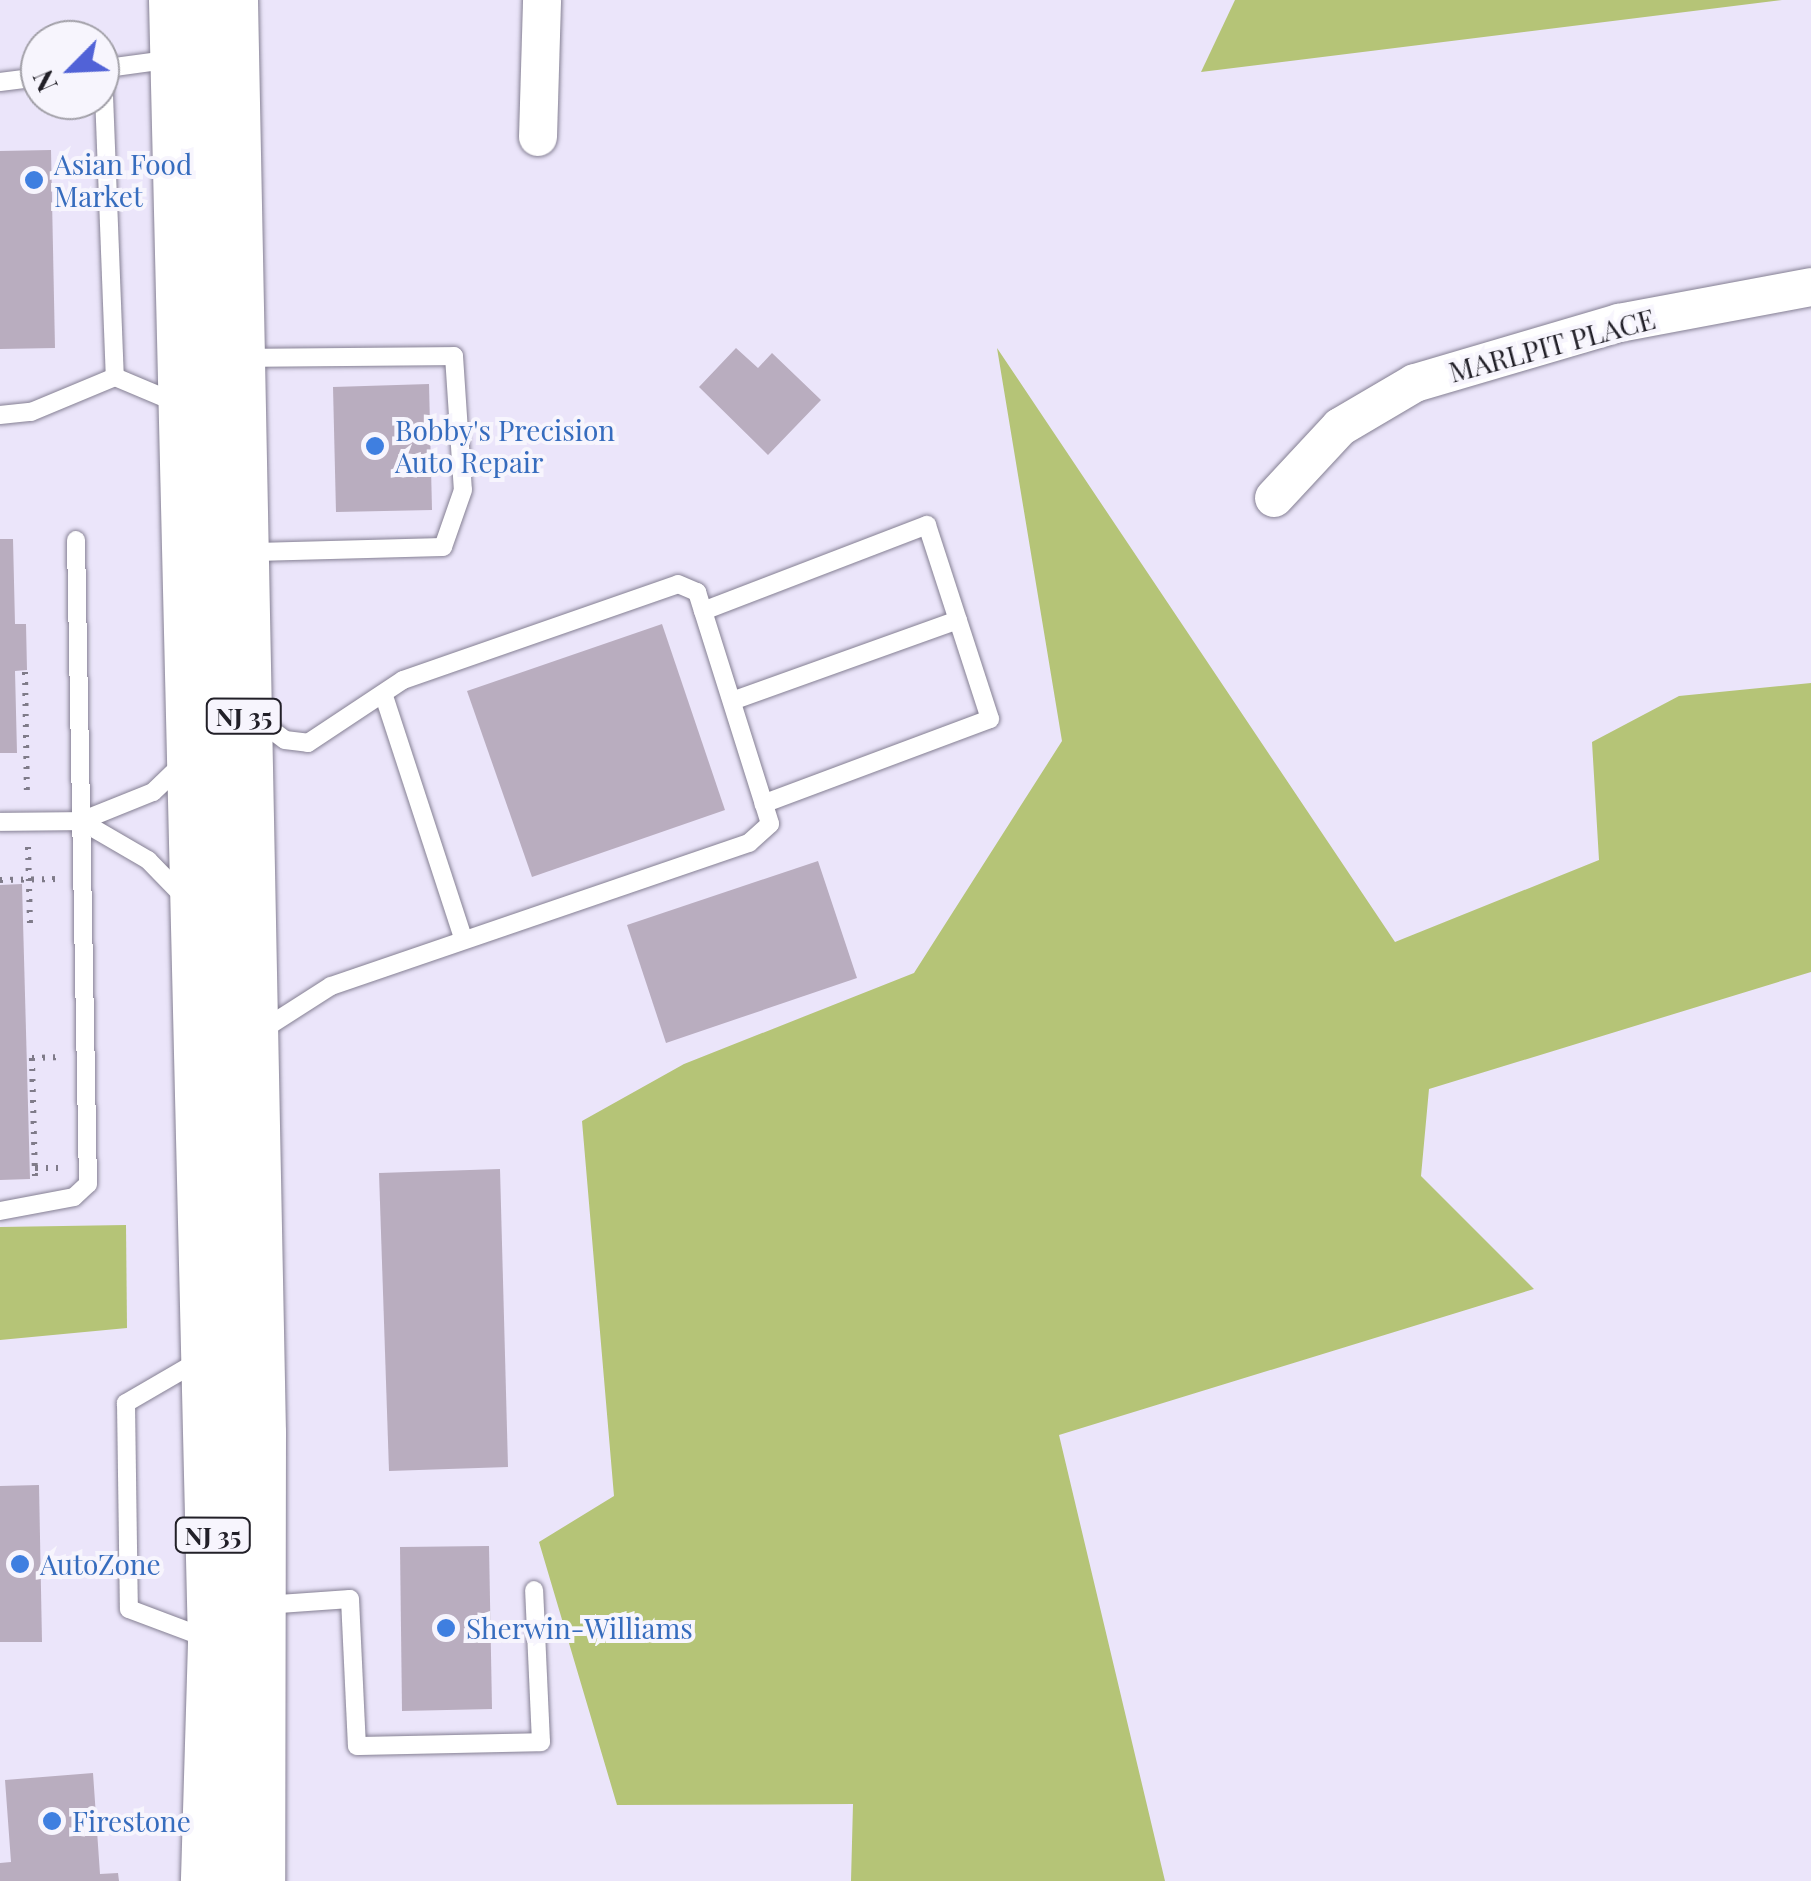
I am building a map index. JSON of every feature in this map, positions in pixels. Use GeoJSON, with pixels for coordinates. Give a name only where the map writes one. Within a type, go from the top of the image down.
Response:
{"type":"FeatureCollection","features":[{"type":"Feature","properties":{"kind":"highway","name":"NJ 35"},"geometry":{"type":"LineString","coordinates":[[176,0],[192,908],[209,1354],[215,1642],[208,1881]]}},
{"type":"Feature","properties":{"kind":"highway","name":"NJ 35"},"geometry":{"type":"LineString","coordinates":[[230,0],[259,1605],[257,1881]]}},
{"type":"Feature","properties":{"kind":"street"},"geometry":{"type":"LineString","coordinates":[[538,137],[542,0]]}},
{"type":"Feature","properties":{"kind":"street","name":"MARLPIT PLACE"},"geometry":{"type":"LineString","coordinates":[[1274,498],[1340,427],[1415,383],[1602,328],[1811,287]]}},
{"type":"Feature","properties":{"kind":"lane"},"geometry":{"type":"LineString","coordinates":[[120,67],[178,59]]}},
{"type":"Feature","properties":{"kind":"lane"},"geometry":{"type":"LineString","coordinates":[[103,120],[114,377]]}},
{"type":"Feature","properties":{"kind":"lane"},"geometry":{"type":"LineString","coordinates":[[237,358],[454,356],[463,490],[443,547],[240,552]]}},
{"type":"Feature","properties":{"kind":"lane"},"geometry":{"type":"LineString","coordinates":[[0,415],[114,377],[182,405]]}},
{"type":"Feature","properties":{"kind":"lane"},"geometry":{"type":"LineString","coordinates":[[703,611],[927,525],[990,719],[764,804]]}},
{"type":"Feature","properties":{"kind":"lane"},"geometry":{"type":"LineString","coordinates":[[0,1210],[74,1198],[88,1178],[76,540]]}},
{"type":"Feature","properties":{"kind":"lane"},"geometry":{"type":"LineString","coordinates":[[244,708],[285,740],[308,742],[384,696],[403,680],[678,584],[697,592],[770,824],[749,843],[331,986],[250,1038]]}},
{"type":"Feature","properties":{"kind":"lane"},"geometry":{"type":"LineString","coordinates":[[732,702],[958,620]]}},
{"type":"Feature","properties":{"kind":"lane"},"geometry":{"type":"LineString","coordinates":[[384,696],[463,938]]}},
{"type":"Feature","properties":{"kind":"lane"},"geometry":{"type":"LineString","coordinates":[[0,822],[81,821],[167,783],[189,738]]}},
{"type":"Feature","properties":{"kind":"lane"},"geometry":{"type":"LineString","coordinates":[[81,821],[148,860],[192,908]]}},
{"type":"Feature","properties":{"kind":"lane"},"geometry":{"type":"LineString","coordinates":[[209,1354],[126,1403],[129,1609],[215,1642]]}},
{"type":"Feature","properties":{"kind":"lane"},"geometry":{"type":"LineString","coordinates":[[259,1605],[350,1599],[356,1746],[541,1742],[534,1590]]}},
{"type":"Feature","properties":{"kind":"path"},"geometry":{"type":"LineString","coordinates":[[25,672],[27,796]]}},
{"type":"Feature","properties":{"kind":"path"},"geometry":{"type":"LineString","coordinates":[[28,846],[30,926]]}},
{"type":"Feature","properties":{"kind":"path"},"geometry":{"type":"LineString","coordinates":[[0,880],[82,879]]}},
{"type":"Feature","properties":{"kind":"path"},"geometry":{"type":"LineString","coordinates":[[35,1176],[32,1058],[86,1056]]}},
{"type":"Feature","properties":{"kind":"green space"},"geometry":{"type":"Polygon","coordinates":[[[1235,0],[1782,0],[1201,72],[1235,0]]]}},
{"type":"Feature","properties":{"kind":"green space"},"geometry":{"type":"Polygon","coordinates":[[[997,348],[1395,942],[1599,860],[1592,742],[1679,696],[1811,683],[1811,972],[1429,1089],[1421,1176],[1534,1289],[1059,1435],[1165,1881],[851,1881],[853,1804],[617,1805],[539,1542],[614,1496],[582,1121],[684,1064],[914,973],[1062,741],[997,348]]]}},
{"type":"Feature","properties":{"kind":"green space"},"geometry":{"type":"Polygon","coordinates":[[[126,1225],[127,1328],[0,1340],[0,1227],[126,1225]]]}},
{"type":"Feature","properties":{"kind":"building"},"geometry":{"type":"Polygon","coordinates":[[[51,150],[55,348],[0,349],[0,151],[51,150]]]}},
{"type":"Feature","properties":{"kind":"building"},"geometry":{"type":"Polygon","coordinates":[[[736,348],[758,368],[772,353],[821,400],[768,455],[699,387],[736,348]]]}},
{"type":"Feature","properties":{"kind":"building"},"geometry":{"type":"Polygon","coordinates":[[[429,384],[432,510],[336,512],[333,387],[429,384]]]}},
{"type":"Feature","properties":{"kind":"building"},"geometry":{"type":"Polygon","coordinates":[[[0,539],[13,539],[15,624],[26,624],[27,670],[15,671],[17,753],[0,753],[0,539]]]}},
{"type":"Feature","properties":{"kind":"building"},"geometry":{"type":"Polygon","coordinates":[[[662,624],[725,810],[532,877],[467,691],[662,624]]]}},
{"type":"Feature","properties":{"kind":"building"},"geometry":{"type":"Polygon","coordinates":[[[818,861],[857,978],[666,1043],[627,925],[818,861]]]}},
{"type":"Feature","properties":{"kind":"building"},"geometry":{"type":"Polygon","coordinates":[[[22,884],[30,1179],[0,1180],[0,885],[22,884]]]}},
{"type":"Feature","properties":{"kind":"building"},"geometry":{"type":"Polygon","coordinates":[[[500,1169],[508,1467],[389,1471],[379,1173],[500,1169]]]}},
{"type":"Feature","properties":{"kind":"building","name":"AutoZone"},"geometry":{"type":"Polygon","coordinates":[[[39,1485],[42,1642],[0,1642],[0,1486],[39,1485]]]}},
{"type":"Feature","properties":{"kind":"building","name":"Sherwin-Williams"},"geometry":{"type":"Polygon","coordinates":[[[489,1546],[492,1709],[402,1711],[400,1547],[489,1546]]]}},
{"type":"Feature","properties":{"kind":"building","name":"Firestone"},"geometry":{"type":"Polygon","coordinates":[[[93,1773],[100,1874],[118,1873],[119,1881],[0,1881],[0,1863],[11,1862],[5,1780],[93,1773]]]}},
{"type":"Feature","properties":{"kind":"place","name":"Asian Food Market"},"geometry":{"type":"Point","coordinates":[34,180]}},
{"type":"Feature","properties":{"kind":"place","name":"Bobby's Precision Auto Repair"},"geometry":{"type":"Point","coordinates":[375,446]}},
{"type":"Feature","properties":{"kind":"place","name":"AutoZone"},"geometry":{"type":"Point","coordinates":[20,1564]}},
{"type":"Feature","properties":{"kind":"place","name":"Sherwin-Williams"},"geometry":{"type":"Point","coordinates":[446,1628]}},
{"type":"Feature","properties":{"kind":"place","name":"Firestone"},"geometry":{"type":"Point","coordinates":[52,1821]}}]}
